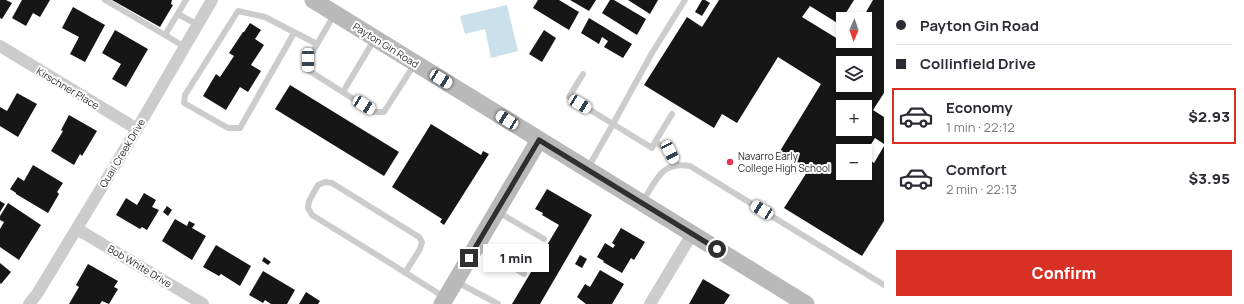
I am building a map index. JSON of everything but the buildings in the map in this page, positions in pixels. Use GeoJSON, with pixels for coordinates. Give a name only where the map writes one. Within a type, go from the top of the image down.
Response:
{"type":"FeatureCollection","features":[{"type":"Feature","properties":{"kind":"street","name":"Quail Creek Drive"},"geometry":{"type":"LineString","coordinates":[[29,304],[37,294],[137,130],[212,0]]}},
{"type":"Feature","properties":{"kind":"street","name":"Payton Gin Road"},"geometry":{"type":"LineString","coordinates":[[313,0],[806,304]]}},
{"type":"Feature","properties":{"kind":"street","name":"Kirschner Place"},"geometry":{"type":"LineString","coordinates":[[0,46],[137,130]]}},
{"type":"Feature","properties":{"kind":"street"},"geometry":{"type":"LineString","coordinates":[[444,301],[539,140]]}},
{"type":"Feature","properties":{"kind":"street","name":"Bob White Drive"},"geometry":{"type":"LineString","coordinates":[[77,229],[203,304]]}},
{"type":"Feature","properties":{"kind":"street"},"geometry":{"type":"LineString","coordinates":[[650,304],[692,234]]}},
{"type":"Feature","properties":{"kind":"lane"},"geometry":{"type":"LineString","coordinates":[[105,0],[185,47]]}},
{"type":"Feature","properties":{"kind":"lane"},"geometry":{"type":"LineString","coordinates":[[165,35],[186,0]]}},
{"type":"Feature","properties":{"kind":"lane"},"geometry":{"type":"LineString","coordinates":[[587,169],[683,1]]}},
{"type":"Feature","properties":{"kind":"lane"},"geometry":{"type":"LineString","coordinates":[[294,33],[240,128],[228,128],[184,103],[185,96],[238,11],[265,17],[317,44]]}},
{"type":"Feature","properties":{"kind":"lane"},"geometry":{"type":"LineString","coordinates":[[178,14],[198,25]]}},
{"type":"Feature","properties":{"kind":"lane"},"geometry":{"type":"LineString","coordinates":[[335,14],[308,60],[308,70],[374,112],[384,112],[415,63]]}},
{"type":"Feature","properties":{"kind":"lane"},"geometry":{"type":"LineString","coordinates":[[343,92],[375,39]]}},
{"type":"Feature","properties":{"kind":"lane"},"geometry":{"type":"LineString","coordinates":[[583,74],[569,97],[652,148],[672,114]]}},
{"type":"Feature","properties":{"kind":"lane"},"geometry":{"type":"LineString","coordinates":[[655,142],[670,152],[677,165]]}},
{"type":"Feature","properties":{"kind":"lane"},"geometry":{"type":"LineString","coordinates":[[642,203],[660,175],[668,167],[677,165],[690,166],[884,285]]}},
{"type":"Feature","properties":{"kind":"lane"},"geometry":{"type":"LineString","coordinates":[[405,273],[420,249],[422,242],[419,237],[332,183],[324,182],[318,185],[309,201],[308,208],[312,215],[405,273],[444,301]]}},
{"type":"Feature","properties":{"kind":"lane"},"geometry":{"type":"LineString","coordinates":[[497,211],[544,239]]}},
{"type":"Feature","properties":{"kind":"lane"},"geometry":{"type":"LineString","coordinates":[[476,246],[524,274]]}},
{"type":"Feature","properties":{"kind":"lane"},"geometry":{"type":"LineString","coordinates":[[455,281],[498,304]]}},
{"type":"Feature","properties":{"kind":"water"},"geometry":{"type":"Polygon","coordinates":[[[507,5],[518,51],[491,58],[485,29],[465,34],[460,16],[507,5]]]}},
{"type":"Feature","properties":{"kind":"place","name":"Navarro Early College High School"},"geometry":{"type":"Point","coordinates":[730,162]}},
{"type":"Feature","properties":{"kind":"route"},"geometry":{"type":"LineString","coordinates":[[469,258],[539,140],[717,249]]}}]}
